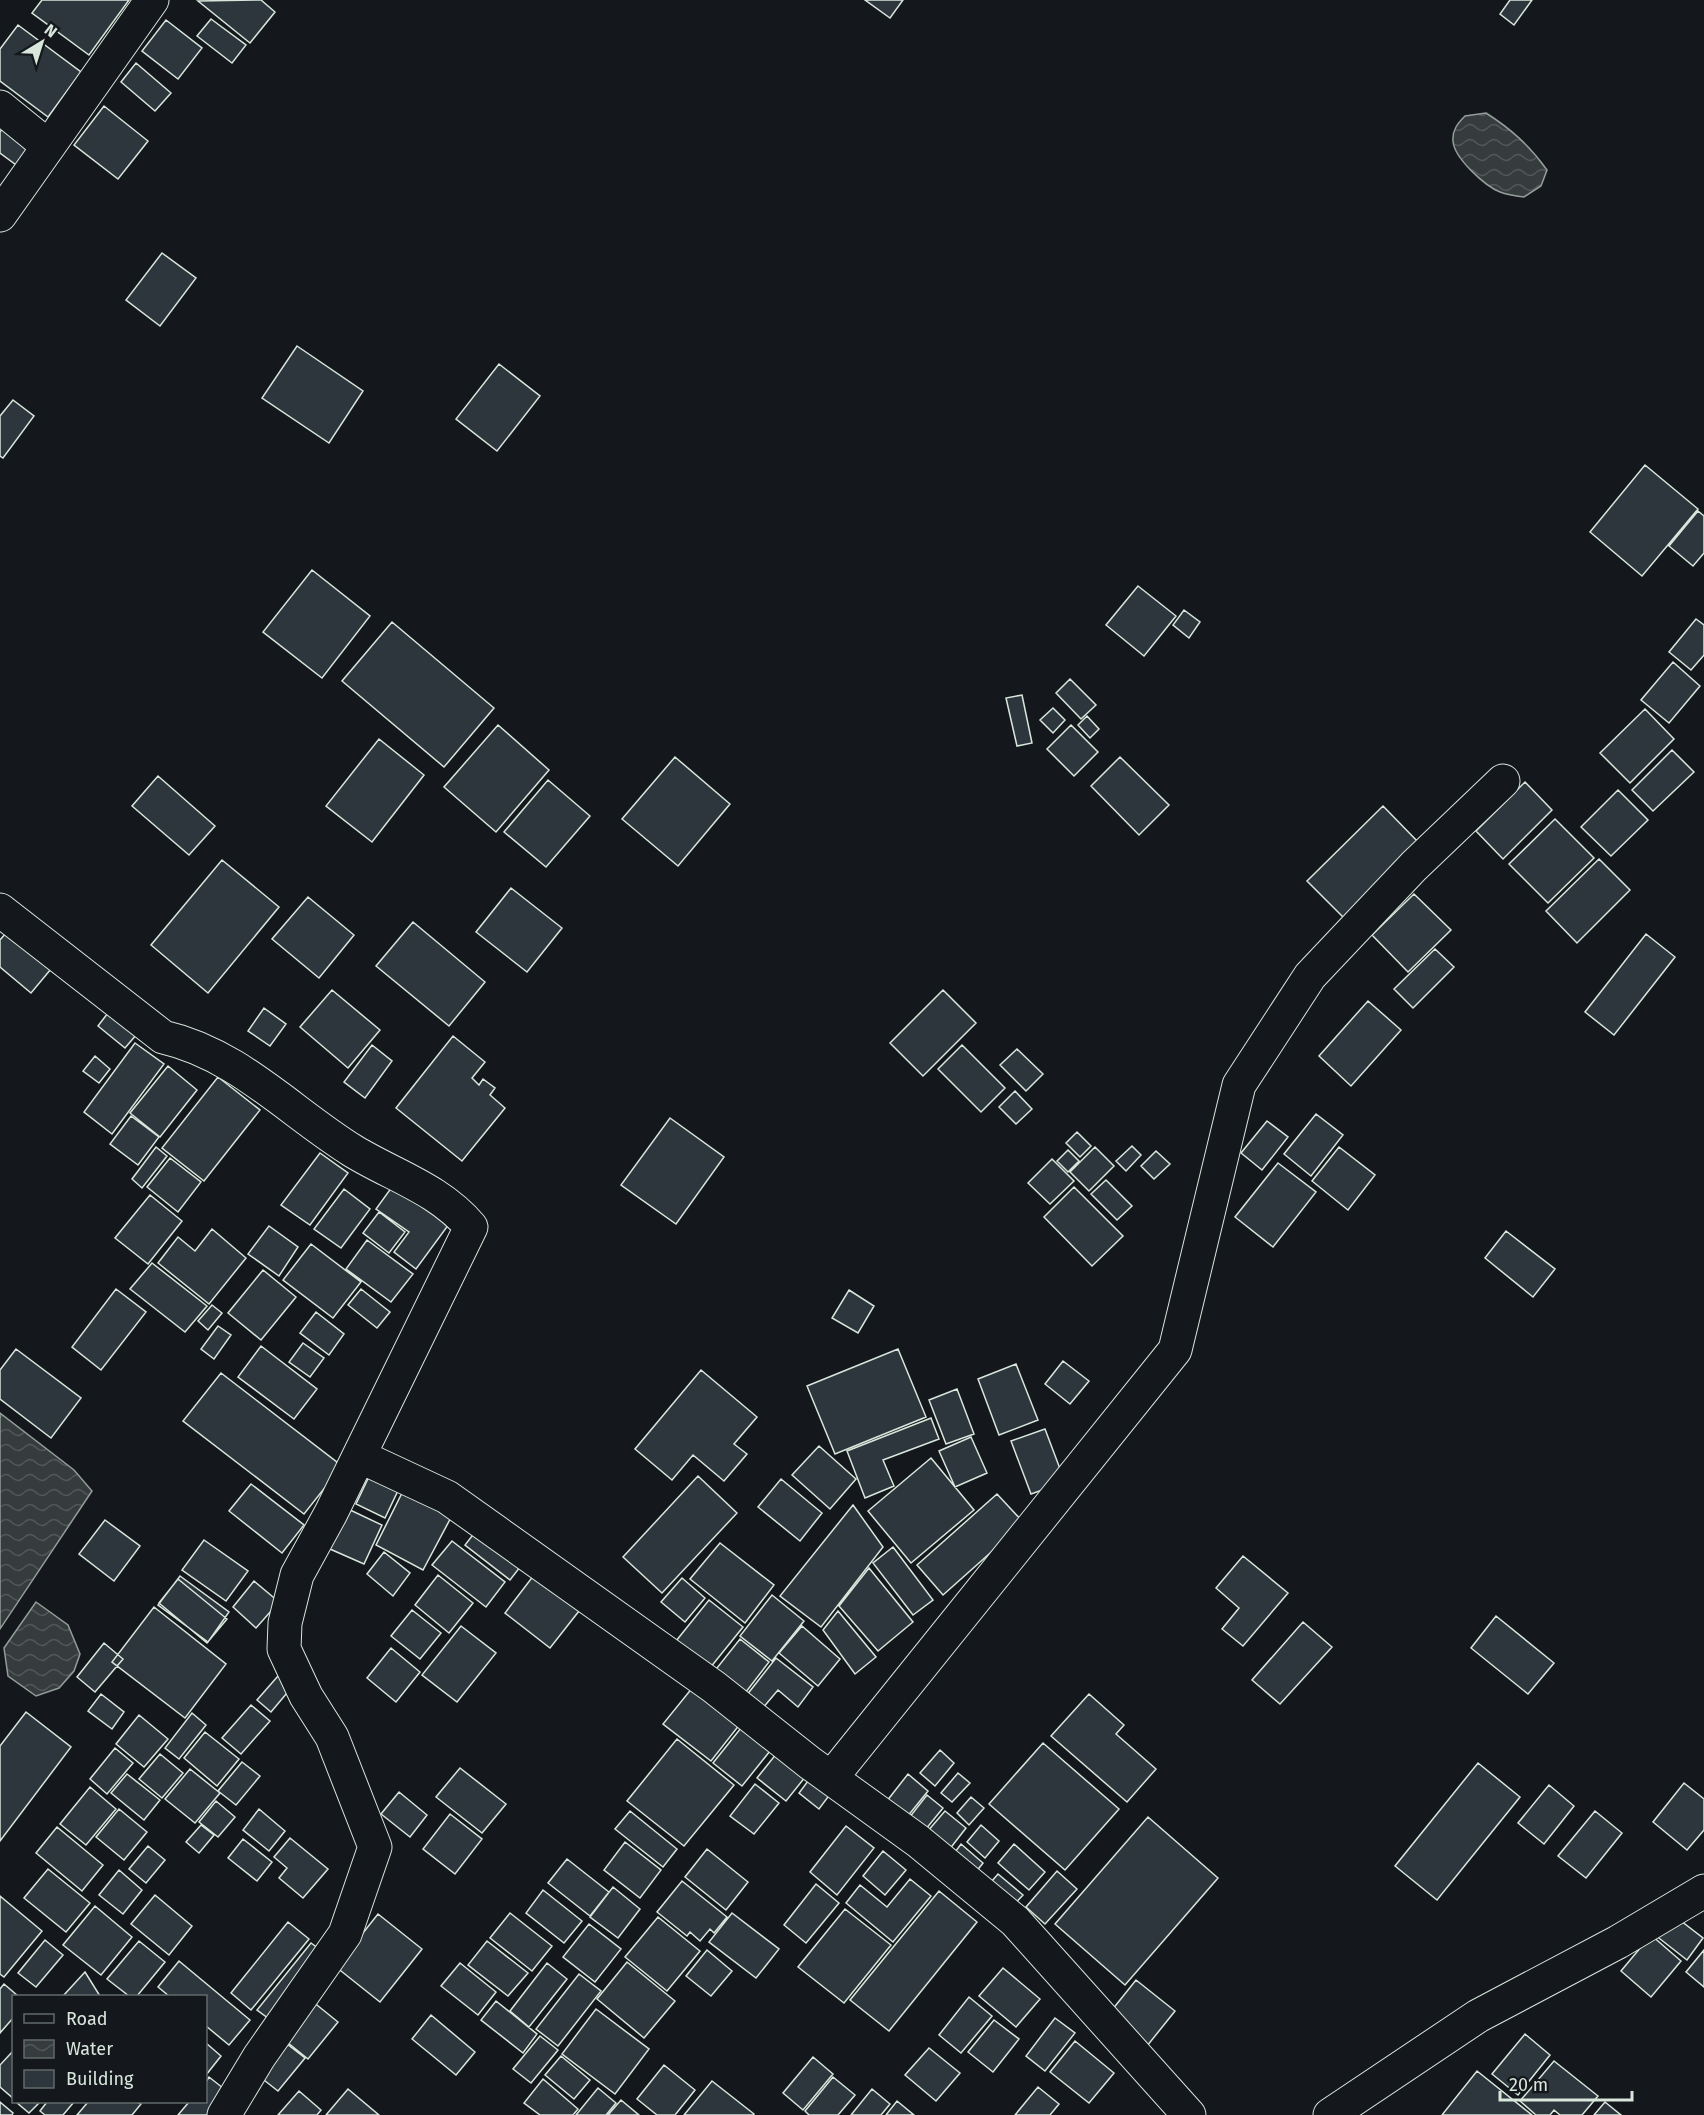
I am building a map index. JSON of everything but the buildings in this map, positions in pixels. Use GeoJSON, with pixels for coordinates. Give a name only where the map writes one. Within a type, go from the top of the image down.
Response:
{"type":"FeatureCollection","features":[{"type":"Feature","properties":{"kind":"street"},"geometry":{"type":"LineString","coordinates":[[0,215],[152,0]]}},
{"type":"Feature","properties":{"kind":"street"},"geometry":{"type":"LineString","coordinates":[[0,107],[48,147]]}},
{"type":"Feature","properties":{"kind":"street"},"geometry":{"type":"LineString","coordinates":[[831,1778],[1175,1350],[1239,1085],[1310,976],[1414,866],[1503,781]]}},
{"type":"Feature","properties":{"kind":"street"},"geometry":{"type":"LineString","coordinates":[[0,910],[163,1037],[184,1042],[243,1071],[354,1151],[411,1180],[454,1208],[471,1227],[359,1456],[297,1575],[285,1623],[284,1649],[306,1696],[332,1737],[375,1847],[345,1934],[260,2057],[224,2115]]}},
{"type":"Feature","properties":{"kind":"street"},"geometry":{"type":"LineString","coordinates":[[359,1456],[447,1497],[714,1687],[831,1778],[918,1841],[1015,1921],[1190,2115]]}},
{"type":"Feature","properties":{"kind":"street"},"geometry":{"type":"LineString","coordinates":[[1330,2115],[1478,2016],[1618,1942],[1704,1891]]}},
{"type":"Feature","properties":{"kind":"water"},"geometry":{"type":"Polygon","coordinates":[[[1486,113],[1519,138],[1547,170],[1541,186],[1524,197],[1500,192],[1486,184],[1464,163],[1455,148],[1453,133],[1462,119],[1465,116],[1486,113]]]}},
{"type":"Feature","properties":{"kind":"water"},"geometry":{"type":"Polygon","coordinates":[[[0,1413],[74,1470],[92,1491],[0,1629],[0,1413]]]}},
{"type":"Feature","properties":{"kind":"water"},"geometry":{"type":"Polygon","coordinates":[[[36,1602],[68,1625],[80,1654],[74,1671],[59,1688],[36,1696],[8,1676],[4,1648],[36,1602]]]}}]}
